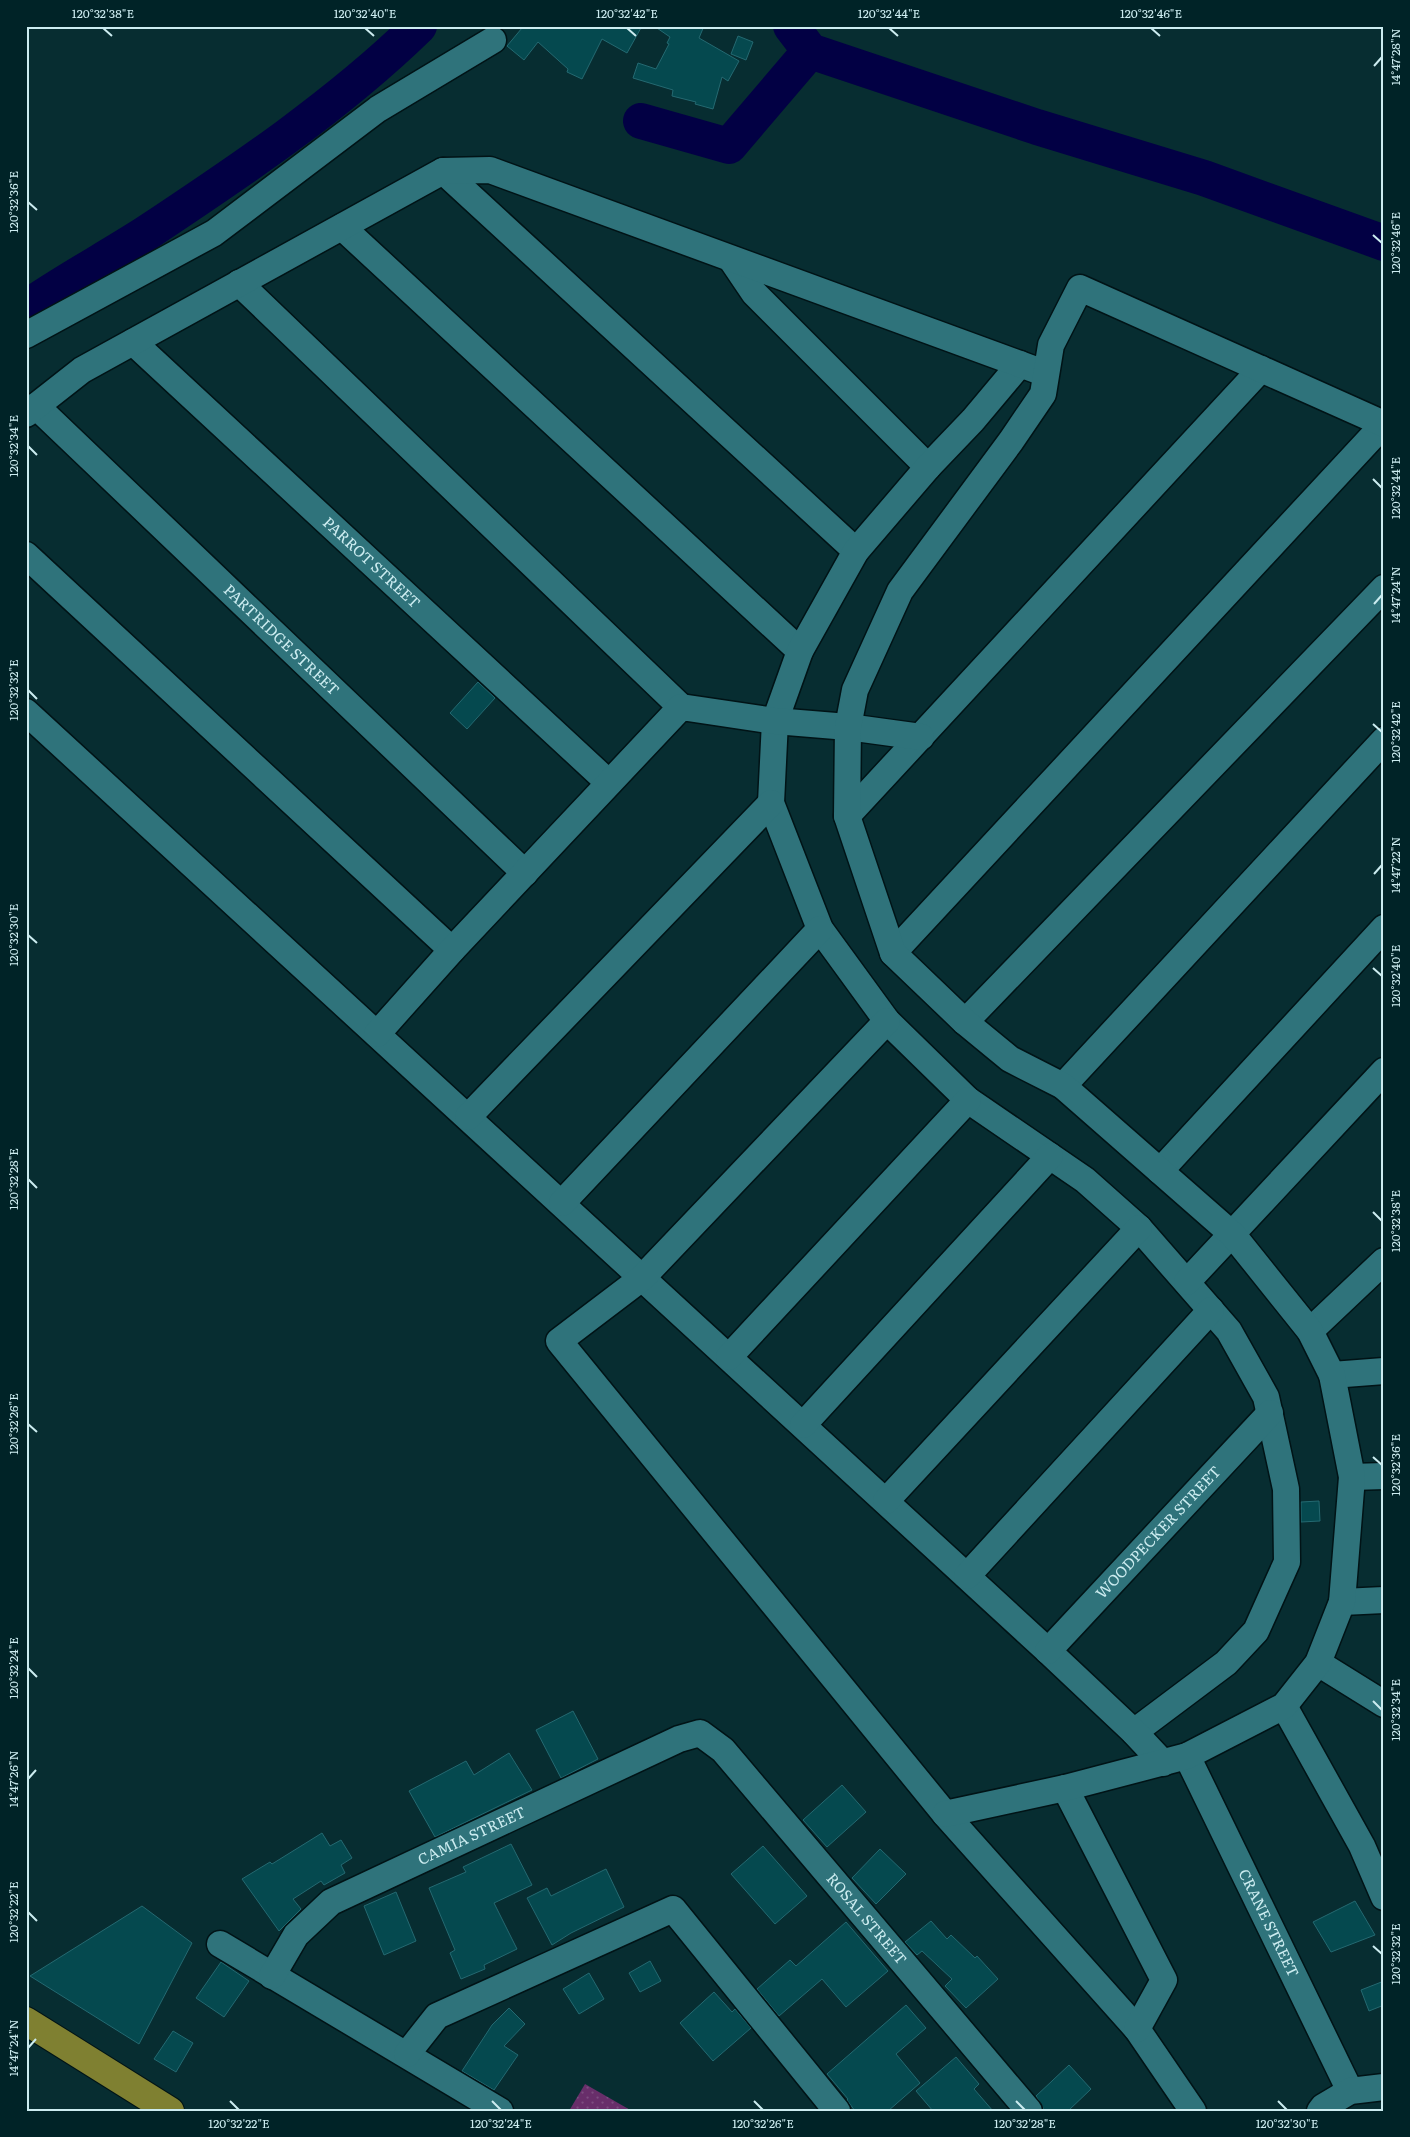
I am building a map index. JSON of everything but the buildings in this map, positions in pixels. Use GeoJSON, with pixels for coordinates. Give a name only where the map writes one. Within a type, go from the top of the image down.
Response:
{"type":"FeatureCollection","features":[{"type":"Feature","properties":{"kind":"main road"},"geometry":{"type":"LineString","coordinates":[[26,2021],[170,2111]]}},
{"type":"Feature","properties":{"kind":"street"},"geometry":{"type":"LineString","coordinates":[[26,335],[214,233],[378,109],[493,40]]}},
{"type":"Feature","properties":{"kind":"street"},"geometry":{"type":"LineString","coordinates":[[31,410],[82,370],[443,172],[490,170],[1046,374]]}},
{"type":"Feature","properties":{"kind":"street"},"geometry":{"type":"LineString","coordinates":[[443,172],[856,551]]}},
{"type":"Feature","properties":{"kind":"street"},"geometry":{"type":"LineString","coordinates":[[342,227],[800,651]]}},
{"type":"Feature","properties":{"kind":"street"},"geometry":{"type":"LineString","coordinates":[[731,259],[754,293],[928,467]]}},
{"type":"Feature","properties":{"kind":"street"},"geometry":{"type":"LineString","coordinates":[[239,283],[681,707],[775,721],[921,736]]}},
{"type":"Feature","properties":{"kind":"street"},"geometry":{"type":"LineString","coordinates":[[893,954],[1384,424],[1080,288],[1051,345],[1042,394],[900,592],[855,690],[848,727],[847,816],[893,954],[965,1022],[1010,1059],[1063,1086],[1233,1235],[1310,1331],[1332,1375],[1352,1477],[1342,1602],[1318,1663],[1284,1706],[1175,1760],[1065,1788],[945,1814]]}},
{"type":"Feature","properties":{"kind":"street","name":"PARROT STREET"},"geometry":{"type":"LineString","coordinates":[[133,342],[610,783]]}},
{"type":"Feature","properties":{"kind":"street"},"geometry":{"type":"LineString","coordinates":[[1020,364],[973,420],[928,467],[856,551],[800,651],[775,721],[771,803],[820,929],[887,1021],[968,1100],[1085,1180],[1139,1228],[1211,1310],[1234,1340],[1266,1397],[1286,1489],[1287,1562],[1256,1630],[1226,1663],[1134,1732]]}},
{"type":"Feature","properties":{"kind":"street"},"geometry":{"type":"LineString","coordinates":[[847,816],[1261,369]]}},
{"type":"Feature","properties":{"kind":"street","name":"PARTRIDGE STREET"},"geometry":{"type":"LineString","coordinates":[[31,410],[525,873]]}},
{"type":"Feature","properties":{"kind":"street"},"geometry":{"type":"LineString","coordinates":[[26,555],[452,950]]}},
{"type":"Feature","properties":{"kind":"street"},"geometry":{"type":"LineString","coordinates":[[965,1022],[1384,588]]}},
{"type":"Feature","properties":{"kind":"street"},"geometry":{"type":"LineString","coordinates":[[377,1034],[452,950],[681,707]]}},
{"type":"Feature","properties":{"kind":"street","name":"CRANE STREET"},"geometry":{"type":"LineString","coordinates":[[26,712],[886,1501],[1134,1732],[1175,1760],[1350,2091]]}},
{"type":"Feature","properties":{"kind":"street"},"geometry":{"type":"LineString","coordinates":[[1063,1086],[1384,740]]}},
{"type":"Feature","properties":{"kind":"street"},"geometry":{"type":"LineString","coordinates":[[468,1117],[771,803]]}},
{"type":"Feature","properties":{"kind":"street"},"geometry":{"type":"LineString","coordinates":[[1160,1171],[1384,928]]}},
{"type":"Feature","properties":{"kind":"street"},"geometry":{"type":"LineString","coordinates":[[562,1203],[820,929]]}},
{"type":"Feature","properties":{"kind":"street"},"geometry":{"type":"LineString","coordinates":[[887,1021],[642,1278],[559,1341],[945,1814],[1137,2029],[1193,2111]]}},
{"type":"Feature","properties":{"kind":"street"},"geometry":{"type":"LineString","coordinates":[[1187,1282],[1233,1235],[1384,1071]]}},
{"type":"Feature","properties":{"kind":"street"},"geometry":{"type":"LineString","coordinates":[[729,1357],[968,1100]]}},
{"type":"Feature","properties":{"kind":"street"},"geometry":{"type":"LineString","coordinates":[[802,1425],[1050,1156]]}},
{"type":"Feature","properties":{"kind":"street"},"geometry":{"type":"LineString","coordinates":[[886,1501],[1139,1228]]}},
{"type":"Feature","properties":{"kind":"street"},"geometry":{"type":"LineString","coordinates":[[1310,1331],[1384,1261]]}},
{"type":"Feature","properties":{"kind":"street"},"geometry":{"type":"LineString","coordinates":[[967,1576],[1211,1310]]}},
{"type":"Feature","properties":{"kind":"street"},"geometry":{"type":"LineString","coordinates":[[1332,1375],[1384,1371]]}},
{"type":"Feature","properties":{"kind":"street","name":"WOODPECKER STREET"},"geometry":{"type":"LineString","coordinates":[[1048,1651],[1270,1413]]}},
{"type":"Feature","properties":{"kind":"street"},"geometry":{"type":"LineString","coordinates":[[1352,1477],[1384,1476]]}},
{"type":"Feature","properties":{"kind":"street"},"geometry":{"type":"LineString","coordinates":[[1342,1602],[1384,1600]]}},
{"type":"Feature","properties":{"kind":"street"},"geometry":{"type":"LineString","coordinates":[[1318,1663],[1384,1704]]}},
{"type":"Feature","properties":{"kind":"street"},"geometry":{"type":"LineString","coordinates":[[1284,1706],[1373,1850],[1384,1897]]}},
{"type":"Feature","properties":{"kind":"street","name":"CAMIA STREET"},"geometry":{"type":"LineString","coordinates":[[272,1976],[296,1935],[331,1902],[679,1739],[700,1732]]}},
{"type":"Feature","properties":{"kind":"street","name":"ROSAL STREET"},"geometry":{"type":"LineString","coordinates":[[700,1732],[723,1750],[1030,2111]]}},
{"type":"Feature","properties":{"kind":"street"},"geometry":{"type":"LineString","coordinates":[[1065,1788],[1164,1980],[1137,2029]]}},
{"type":"Feature","properties":{"kind":"street"},"geometry":{"type":"LineString","coordinates":[[406,2054],[437,2016],[674,1909],[838,2111]]}},
{"type":"Feature","properties":{"kind":"street"},"geometry":{"type":"LineString","coordinates":[[220,1944],[500,2111]]}},
{"type":"Feature","properties":{"kind":"street"},"geometry":{"type":"LineString","coordinates":[[1320,2111],[1350,2091],[1384,2087]]}},
{"type":"Feature","properties":{"kind":"shaded area"},"geometry":{"type":"Polygon","coordinates":[[[585,2084],[632,2111],[569,2111],[585,2084]]]}},
{"type":"Feature","properties":{"kind":"waterway"},"geometry":{"type":"LineString","coordinates":[[26,308],[145,234],[252,162],[355,83],[419,26]]}},
{"type":"Feature","properties":{"kind":"waterway"},"geometry":{"type":"LineString","coordinates":[[641,121],[729,146],[810,51],[791,26]]}},
{"type":"Feature","properties":{"kind":"waterway"},"geometry":{"type":"LineString","coordinates":[[810,51],[1037,127],[1204,178],[1384,243]]}}]}
